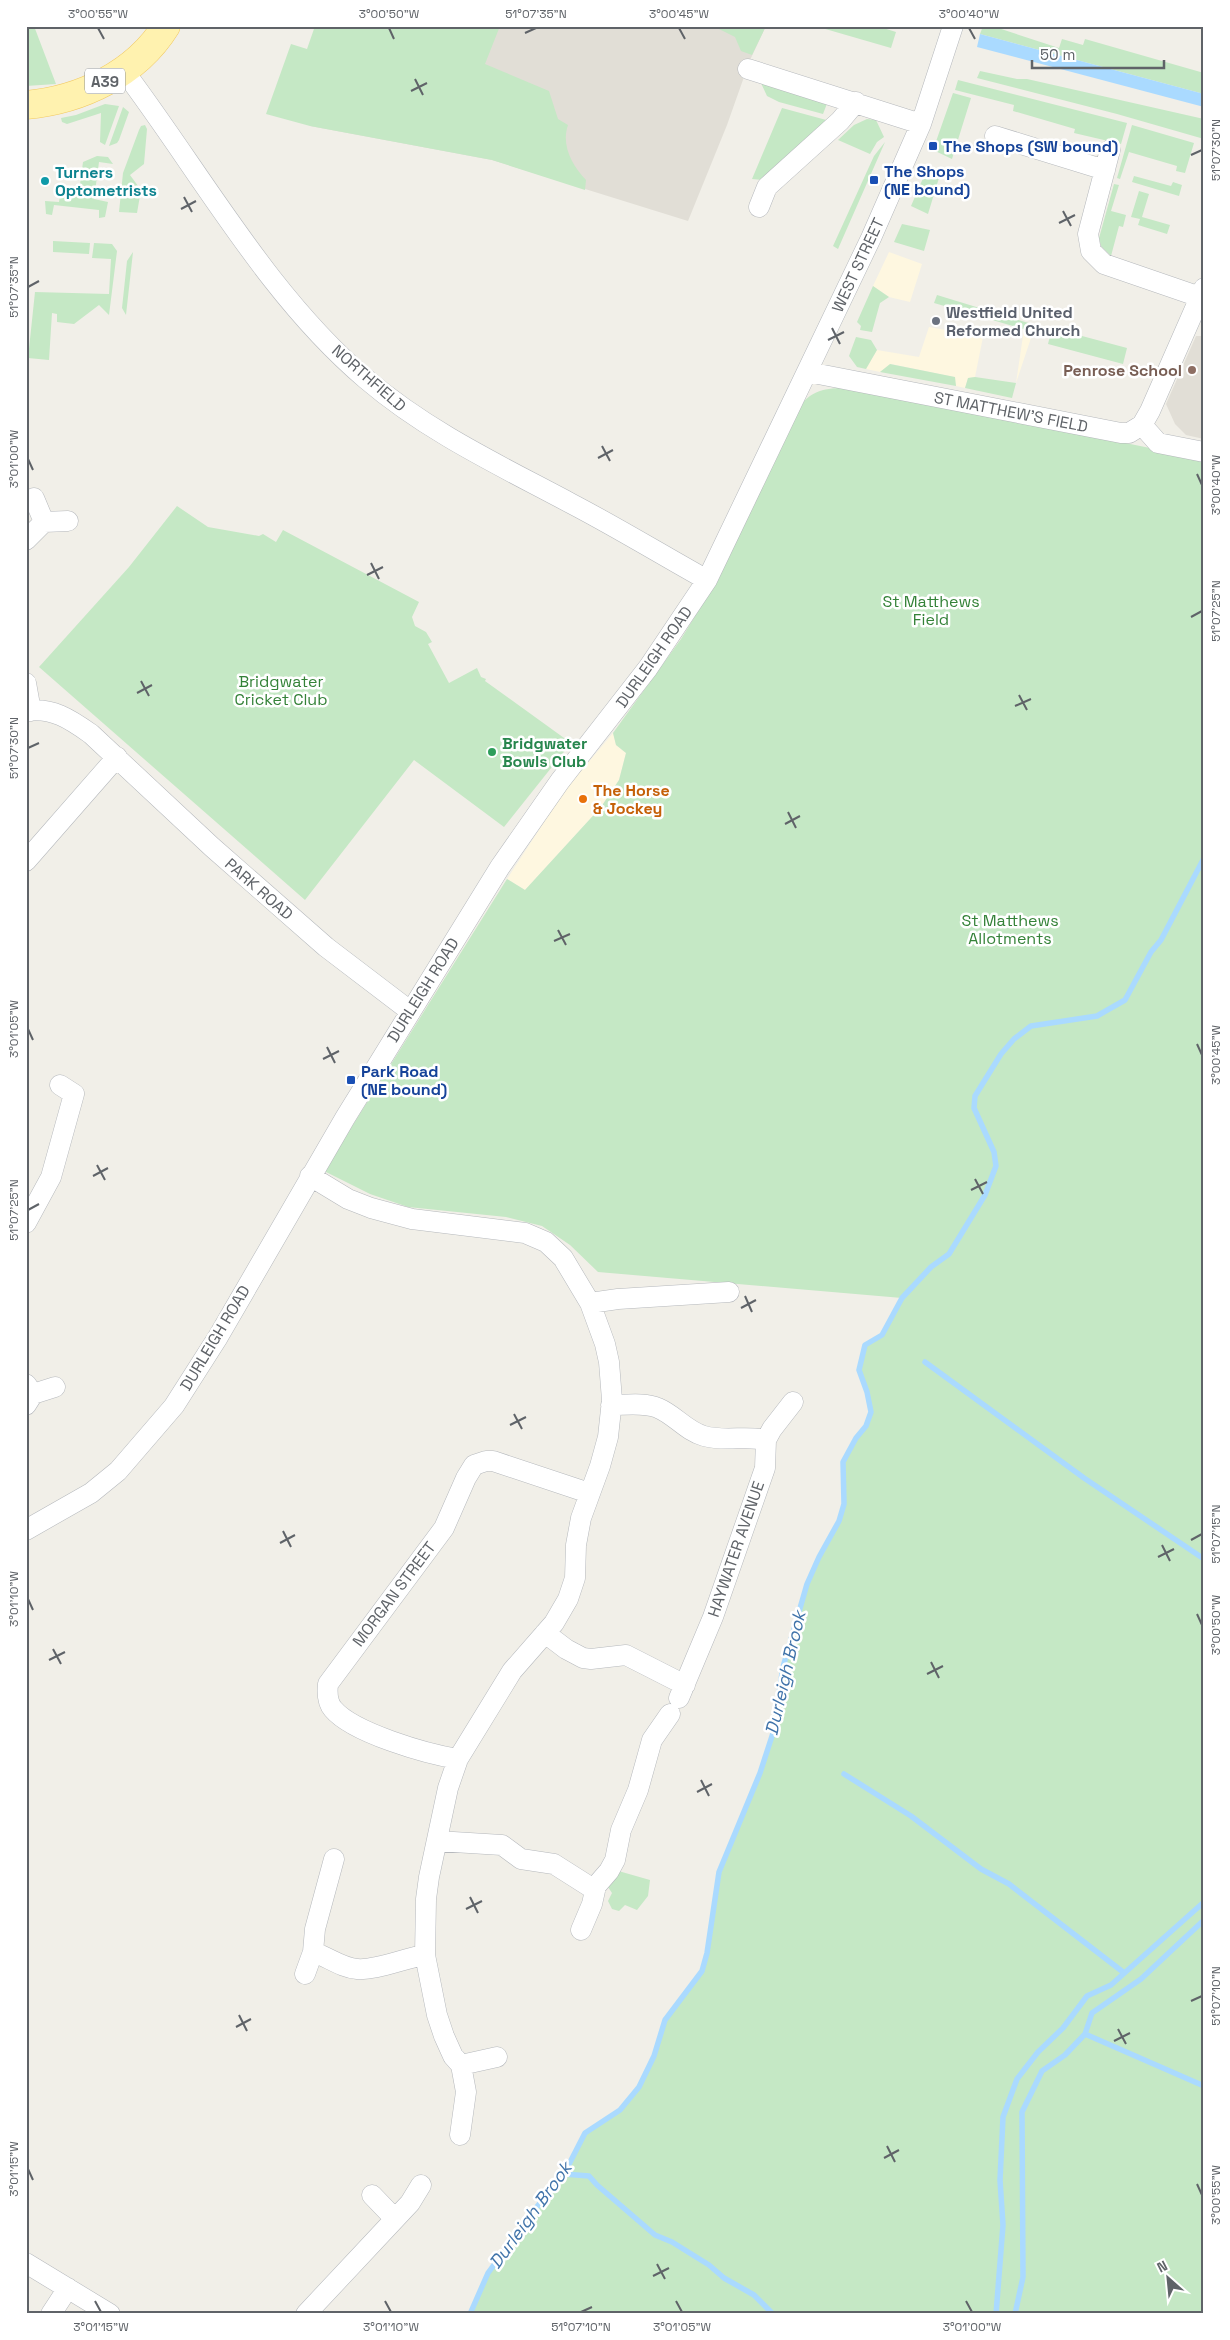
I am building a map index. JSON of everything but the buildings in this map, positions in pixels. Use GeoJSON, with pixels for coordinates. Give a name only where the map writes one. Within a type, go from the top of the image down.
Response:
{"type":"FeatureCollection","features":[{"type":"Feature","properties":{"kind":"main road","name":"A39"},"geometry":{"type":"LineString","coordinates":[[26,105],[43,103],[75,94],[124,71],[146,54],[166,26]]}},
{"type":"Feature","properties":{"kind":"street","name":"WEST STREET"},"geometry":{"type":"LineString","coordinates":[[787,417],[921,124],[954,26]]}},
{"type":"Feature","properties":{"kind":"street"},"geometry":{"type":"LineString","coordinates":[[748,69],[921,124]]}},
{"type":"Feature","properties":{"kind":"street","name":"NORTHFIELD"},"geometry":{"type":"LineString","coordinates":[[124,71],[254,255],[334,349],[365,378],[422,422],[592,514],[707,580]]}},
{"type":"Feature","properties":{"kind":"street"},"geometry":{"type":"LineString","coordinates":[[758,207],[767,187],[840,121],[856,102]]}},
{"type":"Feature","properties":{"kind":"street"},"geometry":{"type":"LineString","coordinates":[[995,136],[1105,170]]}},
{"type":"Feature","properties":{"kind":"street"},"geometry":{"type":"LineString","coordinates":[[1110,150],[1088,234],[1089,244],[1095,256],[1104,264],[1202,292],[1150,411],[1142,425],[1158,443],[1204,452]]}},
{"type":"Feature","properties":{"kind":"street","name":"ST MATTHEW'S FIELD"},"geometry":{"type":"LineString","coordinates":[[808,372],[1121,434],[1129,433],[1142,425]]}},
{"type":"Feature","properties":{"kind":"street","name":"DURLEIGH ROAD"},"geometry":{"type":"LineString","coordinates":[[26,1530],[90,1493],[118,1471],[174,1406],[218,1338],[310,1176],[500,867],[560,781],[648,668],[707,580],[787,417]]}},
{"type":"Feature","properties":{"kind":"street"},"geometry":{"type":"LineString","coordinates":[[34,498],[44,522]]}},
{"type":"Feature","properties":{"kind":"street"},"geometry":{"type":"LineString","coordinates":[[26,540],[44,522],[68,522]]}},
{"type":"Feature","properties":{"kind":"street"},"geometry":{"type":"LineString","coordinates":[[26,683],[29,711]]}},
{"type":"Feature","properties":{"kind":"street","name":"PARK ROAD"},"geometry":{"type":"LineString","coordinates":[[29,711],[52,712],[69,718],[117,757],[212,847],[326,947],[410,1011]]}},
{"type":"Feature","properties":{"kind":"street"},"geometry":{"type":"LineString","coordinates":[[26,861],[117,757]]}},
{"type":"Feature","properties":{"kind":"street"},"geometry":{"type":"LineString","coordinates":[[26,1223],[51,1177],[68,1122],[74,1094],[60,1085]]}},
{"type":"Feature","properties":{"kind":"street"},"geometry":{"type":"LineString","coordinates":[[310,1176],[348,1198],[371,1208],[412,1219],[535,1236],[557,1250],[563,1258],[590,1303],[607,1353],[611,1384],[611,1406],[606,1448],[578,1528],[572,1588],[561,1612],[545,1634],[512,1671],[458,1760],[448,1788],[426,1899],[426,1955],[433,1998],[441,2029],[454,2056],[461,2065],[466,2092],[460,2135]]}},
{"type":"Feature","properties":{"kind":"street"},"geometry":{"type":"LineString","coordinates":[[590,1303],[618,1299],[728,1292]]}},
{"type":"Feature","properties":{"kind":"street"},"geometry":{"type":"LineString","coordinates":[[29,1394],[55,1387]]}},
{"type":"Feature","properties":{"kind":"street"},"geometry":{"type":"LineString","coordinates":[[611,1406],[651,1406],[666,1412],[694,1431],[710,1438],[766,1440],[793,1402]]}},
{"type":"Feature","properties":{"kind":"street","name":"HAYWATER AVENUE"},"geometry":{"type":"LineString","coordinates":[[581,1930],[595,1890],[615,1860],[621,1830],[638,1790],[652,1740],[678,1699],[714,1616],[763,1473],[766,1459],[766,1440]]}},
{"type":"Feature","properties":{"kind":"street","name":"MORGAN STREET"},"geometry":{"type":"LineString","coordinates":[[458,1760],[436,1756],[409,1747],[353,1723],[334,1710],[327,1695],[328,1684],[444,1528],[466,1478],[474,1465],[493,1461],[589,1493]]}},
{"type":"Feature","properties":{"kind":"street"},"geometry":{"type":"LineString","coordinates":[[545,1634],[583,1658],[626,1655],[678,1699]]}},
{"type":"Feature","properties":{"kind":"street"},"geometry":{"type":"LineString","coordinates":[[437,1841],[502,1845],[522,1859],[554,1864],[595,1890]]}},
{"type":"Feature","properties":{"kind":"street"},"geometry":{"type":"LineString","coordinates":[[304,1974],[314,1952],[315,1930],[334,1859]]}},
{"type":"Feature","properties":{"kind":"street"},"geometry":{"type":"LineString","coordinates":[[314,1952],[356,1969],[374,1968],[404,1958],[426,1955]]}},
{"type":"Feature","properties":{"kind":"street"},"geometry":{"type":"LineString","coordinates":[[461,2065],[497,2057]]}},
{"type":"Feature","properties":{"kind":"street"},"geometry":{"type":"LineString","coordinates":[[306,2314],[410,2203],[421,2185]]}},
{"type":"Feature","properties":{"kind":"street"},"geometry":{"type":"LineString","coordinates":[[372,2195],[395,2219]]}},
{"type":"Feature","properties":{"kind":"street"},"geometry":{"type":"LineString","coordinates":[[26,2263],[110,2314]]}},
{"type":"Feature","properties":{"kind":"street"},"geometry":{"type":"LineString","coordinates":[[52,2314],[68,2288]]}},
{"type":"Feature","properties":{"kind":"shaded area"},"geometry":{"type":"Polygon","coordinates":[[[355,26],[766,26],[750,60],[727,125],[688,221],[492,160],[310,126],[355,26]]]}},
{"type":"Feature","properties":{"kind":"shaded area"},"geometry":{"type":"Polygon","coordinates":[[[889,252],[922,264],[910,302],[889,297],[873,286],[889,252]]]}},
{"type":"Feature","properties":{"kind":"shaded area"},"geometry":{"type":"Polygon","coordinates":[[[929,327],[983,337],[975,377],[968,378],[965,388],[956,386],[954,377],[891,364],[880,372],[866,369],[877,350],[919,357],[929,327]]]}},
{"type":"Feature","properties":{"kind":"shaded area"},"geometry":{"type":"Polygon","coordinates":[[[1024,329],[1033,332],[1016,383],[1024,329]]]}},
{"type":"Feature","properties":{"kind":"shaded area","name":"Penrose School"},"geometry":{"type":"Polygon","coordinates":[[[1196,336],[1204,336],[1204,439],[1186,435],[1175,424],[1166,404],[1196,336]]]}},
{"type":"Feature","properties":{"kind":"shaded area","name":"The Horse & Jockey"},"geometry":{"type":"Polygon","coordinates":[[[613,733],[616,745],[626,753],[619,780],[601,807],[525,890],[507,879],[565,790],[613,733]]]}},
{"type":"Feature","properties":{"kind":"green space"},"geometry":{"type":"Polygon","coordinates":[[[26,26],[34,26],[56,84],[26,86],[26,26]]]}},
{"type":"Feature","properties":{"kind":"green space"},"geometry":{"type":"Polygon","coordinates":[[[315,26],[500,26],[485,64],[549,91],[558,119],[568,125],[566,133],[567,148],[572,162],[586,180],[585,190],[492,160],[310,126],[266,114],[291,44],[307,49],[315,26]]]}},
{"type":"Feature","properties":{"kind":"green space"},"geometry":{"type":"Polygon","coordinates":[[[718,26],[766,26],[752,55],[741,51],[735,37],[717,28],[718,26]]]}},
{"type":"Feature","properties":{"kind":"green space"},"geometry":{"type":"Polygon","coordinates":[[[815,26],[877,26],[896,32],[891,48],[815,26]]]}},
{"type":"Feature","properties":{"kind":"green space"},"geometry":{"type":"Polygon","coordinates":[[[983,26],[992,26],[1059,48],[1062,39],[1083,45],[1085,39],[1204,73],[1204,94],[980,34],[983,26]]]}},
{"type":"Feature","properties":{"kind":"green space"},"geometry":{"type":"Polygon","coordinates":[[[980,71],[1017,79],[1027,79],[1204,119],[1204,139],[1117,114],[977,78],[980,71]]]}},
{"type":"Feature","properties":{"kind":"green space"},"geometry":{"type":"Polygon","coordinates":[[[958,80],[1127,123],[1121,144],[1074,133],[1075,129],[1013,111],[1014,105],[955,90],[958,80]]]}},
{"type":"Feature","properties":{"kind":"green space"},"geometry":{"type":"Polygon","coordinates":[[[760,81],[828,101],[823,114],[779,102],[767,96],[760,81]]]}},
{"type":"Feature","properties":{"kind":"green space"},"geometry":{"type":"Polygon","coordinates":[[[953,93],[971,98],[952,159],[933,150],[953,93]]]}},
{"type":"Feature","properties":{"kind":"green space"},"geometry":{"type":"Polygon","coordinates":[[[105,104],[119,106],[105,145],[100,142],[101,113],[67,124],[62,122],[61,118],[76,115],[105,104]]]}},
{"type":"Feature","properties":{"kind":"green space"},"geometry":{"type":"Polygon","coordinates":[[[123,107],[129,112],[119,140],[117,143],[109,146],[123,107]]]}},
{"type":"Feature","properties":{"kind":"green space"},"geometry":{"type":"Polygon","coordinates":[[[782,108],[830,121],[763,180],[752,179],[782,108]]]}},
{"type":"Feature","properties":{"kind":"green space"},"geometry":{"type":"Polygon","coordinates":[[[867,119],[876,120],[884,137],[877,142],[870,154],[838,140],[854,125],[867,119]]]}},
{"type":"Feature","properties":{"kind":"green space"},"geometry":{"type":"Polygon","coordinates":[[[145,125],[147,129],[144,164],[130,175],[141,190],[137,213],[119,212],[123,173],[139,130],[141,126],[145,125]]]}},
{"type":"Feature","properties":{"kind":"green space"},"geometry":{"type":"Polygon","coordinates":[[[1132,125],[1194,143],[1185,173],[1176,171],[1177,166],[1129,152],[1120,179],[1117,178],[1132,125]]]}},
{"type":"Feature","properties":{"kind":"green space"},"geometry":{"type":"Polygon","coordinates":[[[885,142],[838,249],[833,246],[874,156],[885,142]]]}},
{"type":"Feature","properties":{"kind":"green space"},"geometry":{"type":"Polygon","coordinates":[[[97,156],[108,157],[113,164],[99,162],[94,199],[108,202],[105,217],[99,218],[99,210],[54,205],[52,215],[46,214],[45,201],[59,202],[61,189],[79,192],[83,162],[97,156]]]}},
{"type":"Feature","properties":{"kind":"green space"},"geometry":{"type":"Polygon","coordinates":[[[942,168],[928,214],[911,206],[927,169],[942,168]]]}},
{"type":"Feature","properties":{"kind":"green space"},"geometry":{"type":"Polygon","coordinates":[[[1134,176],[1171,186],[1173,182],[1182,185],[1179,196],[1132,182],[1134,176]]]}},
{"type":"Feature","properties":{"kind":"green space"},"geometry":{"type":"Polygon","coordinates":[[[1114,184],[1119,185],[1111,211],[1126,215],[1123,227],[1119,226],[1111,256],[1101,246],[1099,238],[1114,184]]]}},
{"type":"Feature","properties":{"kind":"green space"},"geometry":{"type":"Polygon","coordinates":[[[1139,191],[1149,194],[1142,217],[1170,225],[1167,234],[1138,225],[1140,219],[1131,217],[1139,191]]]}},
{"type":"Feature","properties":{"kind":"green space"},"geometry":{"type":"Polygon","coordinates":[[[902,224],[930,230],[924,251],[894,242],[902,224]]]}},
{"type":"Feature","properties":{"kind":"green space"},"geometry":{"type":"Polygon","coordinates":[[[53,241],[90,243],[89,254],[53,252],[53,241]]]}},
{"type":"Feature","properties":{"kind":"green space"},"geometry":{"type":"Polygon","coordinates":[[[94,243],[112,244],[117,251],[109,315],[99,305],[74,324],[57,322],[57,314],[52,313],[49,360],[28,358],[35,292],[109,294],[111,259],[92,258],[94,243]]]}},
{"type":"Feature","properties":{"kind":"green space"},"geometry":{"type":"Polygon","coordinates":[[[133,252],[126,315],[122,308],[127,261],[133,252]]]}},
{"type":"Feature","properties":{"kind":"green space"},"geometry":{"type":"Polygon","coordinates":[[[873,286],[889,297],[880,303],[872,332],[860,330],[861,326],[857,322],[873,286]]]}},
{"type":"Feature","properties":{"kind":"green space"},"geometry":{"type":"Polygon","coordinates":[[[937,295],[1035,325],[1033,332],[934,303],[937,295]]]}},
{"type":"Feature","properties":{"kind":"green space"},"geometry":{"type":"Polygon","coordinates":[[[1052,328],[1127,348],[1123,364],[1048,344],[1052,328]]]}},
{"type":"Feature","properties":{"kind":"green space"},"geometry":{"type":"Polygon","coordinates":[[[856,337],[871,340],[877,350],[866,369],[857,367],[849,356],[856,337]]]}},
{"type":"Feature","properties":{"kind":"green space"},"geometry":{"type":"Polygon","coordinates":[[[890,364],[955,377],[956,386],[880,372],[890,364]]]}},
{"type":"Feature","properties":{"kind":"green space"},"geometry":{"type":"Polygon","coordinates":[[[975,377],[1016,383],[1012,398],[965,388],[968,378],[975,377]]]}},
{"type":"Feature","properties":{"kind":"green space"},"geometry":{"type":"Polygon","coordinates":[[[851,387],[1204,459],[1204,2314],[470,2314],[488,2273],[531,2214],[564,2174],[585,2133],[620,2110],[639,2087],[654,2056],[665,2020],[702,1971],[707,1953],[719,1872],[760,1773],[773,1733],[783,1667],[807,1584],[819,1557],[839,1521],[844,1504],[843,1462],[856,1438],[866,1426],[871,1412],[867,1392],[859,1370],[865,1345],[882,1335],[902,1298],[598,1272],[570,1245],[542,1226],[506,1217],[408,1207],[370,1194],[324,1171],[507,879],[525,890],[601,807],[619,780],[626,753],[616,745],[613,733],[681,639],[713,587],[799,407],[816,392],[851,387]]]}},
{"type":"Feature","properties":{"kind":"green space","name":"Bridgwater Cricket Club"},"geometry":{"type":"Polygon","coordinates":[[[177,506],[208,527],[259,536],[263,534],[276,542],[283,530],[419,602],[412,617],[415,626],[426,632],[432,642],[428,644],[449,683],[477,668],[481,677],[486,679],[485,681],[571,743],[504,827],[414,760],[305,900],[39,667],[129,567],[177,506]]]}},
{"type":"Feature","properties":{"kind":"green space"},"geometry":{"type":"Polygon","coordinates":[[[615,1870],[650,1880],[648,1896],[637,1910],[625,1905],[619,1911],[612,1909],[608,1901],[612,1893],[606,1884],[615,1870]]]}},
{"type":"Feature","properties":{"kind":"water"},"geometry":{"type":"Polygon","coordinates":[[[980,34],[1204,94],[1204,107],[977,47],[980,34]]]}},
{"type":"Feature","properties":{"kind":"waterway","name":"Durleigh Brook"},"geometry":{"type":"LineString","coordinates":[[470,2314],[488,2273],[531,2214],[564,2174],[585,2133],[620,2110],[639,2087],[654,2056],[665,2020],[702,1971],[707,1953],[719,1872],[760,1773],[773,1733],[783,1667],[807,1584],[819,1557],[839,1521],[844,1504],[843,1462],[856,1438],[866,1426],[871,1412],[867,1392],[859,1370],[865,1345],[882,1335],[902,1298],[931,1267],[949,1254],[985,1195],[996,1166],[994,1152],[974,1108],[975,1096],[1001,1054],[1014,1039],[1031,1026],[1097,1016],[1125,1000],[1151,952],[1161,940],[1204,858]]}},
{"type":"Feature","properties":{"kind":"waterway"},"geometry":{"type":"LineString","coordinates":[[925,1362],[1084,1478],[1204,1559]]}},
{"type":"Feature","properties":{"kind":"waterway"},"geometry":{"type":"LineString","coordinates":[[844,1774],[911,1816],[981,1869],[1009,1884],[1123,1972]]}},
{"type":"Feature","properties":{"kind":"waterway"},"geometry":{"type":"LineString","coordinates":[[996,2314],[1003,2225],[1000,2180],[1003,2117],[1017,2079],[1038,2052],[1063,2028],[1087,1996],[1111,1985],[1204,1902]]}},
{"type":"Feature","properties":{"kind":"waterway"},"geometry":{"type":"LineString","coordinates":[[1015,2314],[1023,2277],[1022,2112],[1042,2071],[1065,2055],[1085,2034],[1092,2013],[1141,1979],[1204,1920]]}},
{"type":"Feature","properties":{"kind":"waterway"},"geometry":{"type":"LineString","coordinates":[[1085,2034],[1204,2086]]}},
{"type":"Feature","properties":{"kind":"waterway"},"geometry":{"type":"LineString","coordinates":[[564,2174],[589,2176],[655,2235],[672,2242],[709,2265],[724,2278],[754,2295],[773,2314]]}},
{"type":"Feature","properties":{"kind":"place","name":"The Shops (SW bound)"},"geometry":{"type":"Point","coordinates":[933,146]}},
{"type":"Feature","properties":{"kind":"place","name":"The Shops (NE bound)"},"geometry":{"type":"Point","coordinates":[874,180]}},
{"type":"Feature","properties":{"kind":"place","name":"Turners Optometrists"},"geometry":{"type":"Point","coordinates":[45,181]}},
{"type":"Feature","properties":{"kind":"place","name":"Westfield United Reformed Church"},"geometry":{"type":"Point","coordinates":[936,321]}},
{"type":"Feature","properties":{"kind":"place","name":"Penrose School"},"geometry":{"type":"Point","coordinates":[1192,370]}},
{"type":"Feature","properties":{"kind":"place","name":"Bridgwater Bowls Club"},"geometry":{"type":"Point","coordinates":[492,752]}},
{"type":"Feature","properties":{"kind":"place","name":"The Horse & Jockey"},"geometry":{"type":"Point","coordinates":[583,799]}},
{"type":"Feature","properties":{"kind":"place","name":"Park Road (NE bound)"},"geometry":{"type":"Point","coordinates":[351,1080]}},
{"type":"Feature","properties":{"kind":"park label","name":"St Matthews Field"},"geometry":{"type":"Point","coordinates":[931,610]}},
{"type":"Feature","properties":{"kind":"park label","name":"St Matthews Allotments"},"geometry":{"type":"Point","coordinates":[1010,929]}}]}
